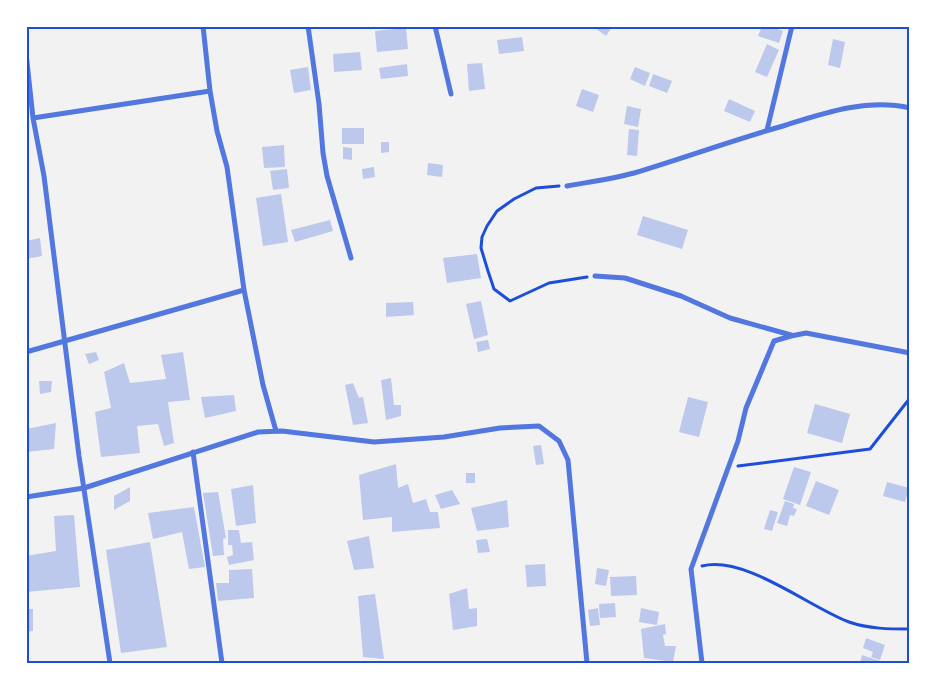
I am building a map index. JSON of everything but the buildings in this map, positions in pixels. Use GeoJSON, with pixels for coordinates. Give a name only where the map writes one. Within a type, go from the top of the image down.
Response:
{"type":"FeatureCollection","features":[{"type":"Feature","properties":{"kind":"street"},"geometry":{"type":"LineString","coordinates":[[203,26],[210,91],[217,131],[227,167],[244,290],[263,385],[276,431]]}},
{"type":"Feature","properties":{"kind":"street"},"geometry":{"type":"LineString","coordinates":[[308,26],[327,176],[351,258]]}},
{"type":"Feature","properties":{"kind":"street"},"geometry":{"type":"LineString","coordinates":[[435,26],[451,94]]}},
{"type":"Feature","properties":{"kind":"street"},"geometry":{"type":"LineString","coordinates":[[766,130],[792,26]]}},
{"type":"Feature","properties":{"kind":"street"},"geometry":{"type":"LineString","coordinates":[[26,53],[28,82],[44,176],[84,488],[110,663]]}},
{"type":"Feature","properties":{"kind":"street"},"geometry":{"type":"LineString","coordinates":[[33,118],[210,91]]}},
{"type":"Feature","properties":{"kind":"street"},"geometry":{"type":"LineString","coordinates":[[566,186],[632,174],[766,130],[819,115],[860,106],[897,105],[910,108]]}},
{"type":"Feature","properties":{"kind":"street"},"geometry":{"type":"LineString","coordinates":[[595,276],[625,278],[680,296],[730,318],[791,336]]}},
{"type":"Feature","properties":{"kind":"street"},"geometry":{"type":"LineString","coordinates":[[26,352],[244,290]]}},
{"type":"Feature","properties":{"kind":"street"},"geometry":{"type":"LineString","coordinates":[[702,663],[691,569],[738,441],[746,408],[774,341],[806,334],[910,353]]}},
{"type":"Feature","properties":{"kind":"street"},"geometry":{"type":"LineString","coordinates":[[26,497],[84,488],[258,432],[276,431],[374,442],[444,437],[500,428],[539,426],[560,441],[568,460],[587,663]]}},
{"type":"Feature","properties":{"kind":"street"},"geometry":{"type":"LineString","coordinates":[[193,452],[222,663]]}},
{"type":"Feature","properties":{"kind":"path"},"geometry":{"type":"LineString","coordinates":[[566,186],[536,188],[514,199],[497,211],[482,237],[482,248],[488,271],[494,289],[510,301],[549,283],[595,276]]}},
{"type":"Feature","properties":{"kind":"path"},"geometry":{"type":"LineString","coordinates":[[727,468],[870,449],[910,398]]}},
{"type":"Feature","properties":{"kind":"path"},"geometry":{"type":"LineString","coordinates":[[691,569],[712,563],[735,568],[764,578],[826,612],[852,623],[883,630],[910,629]]}}]}
